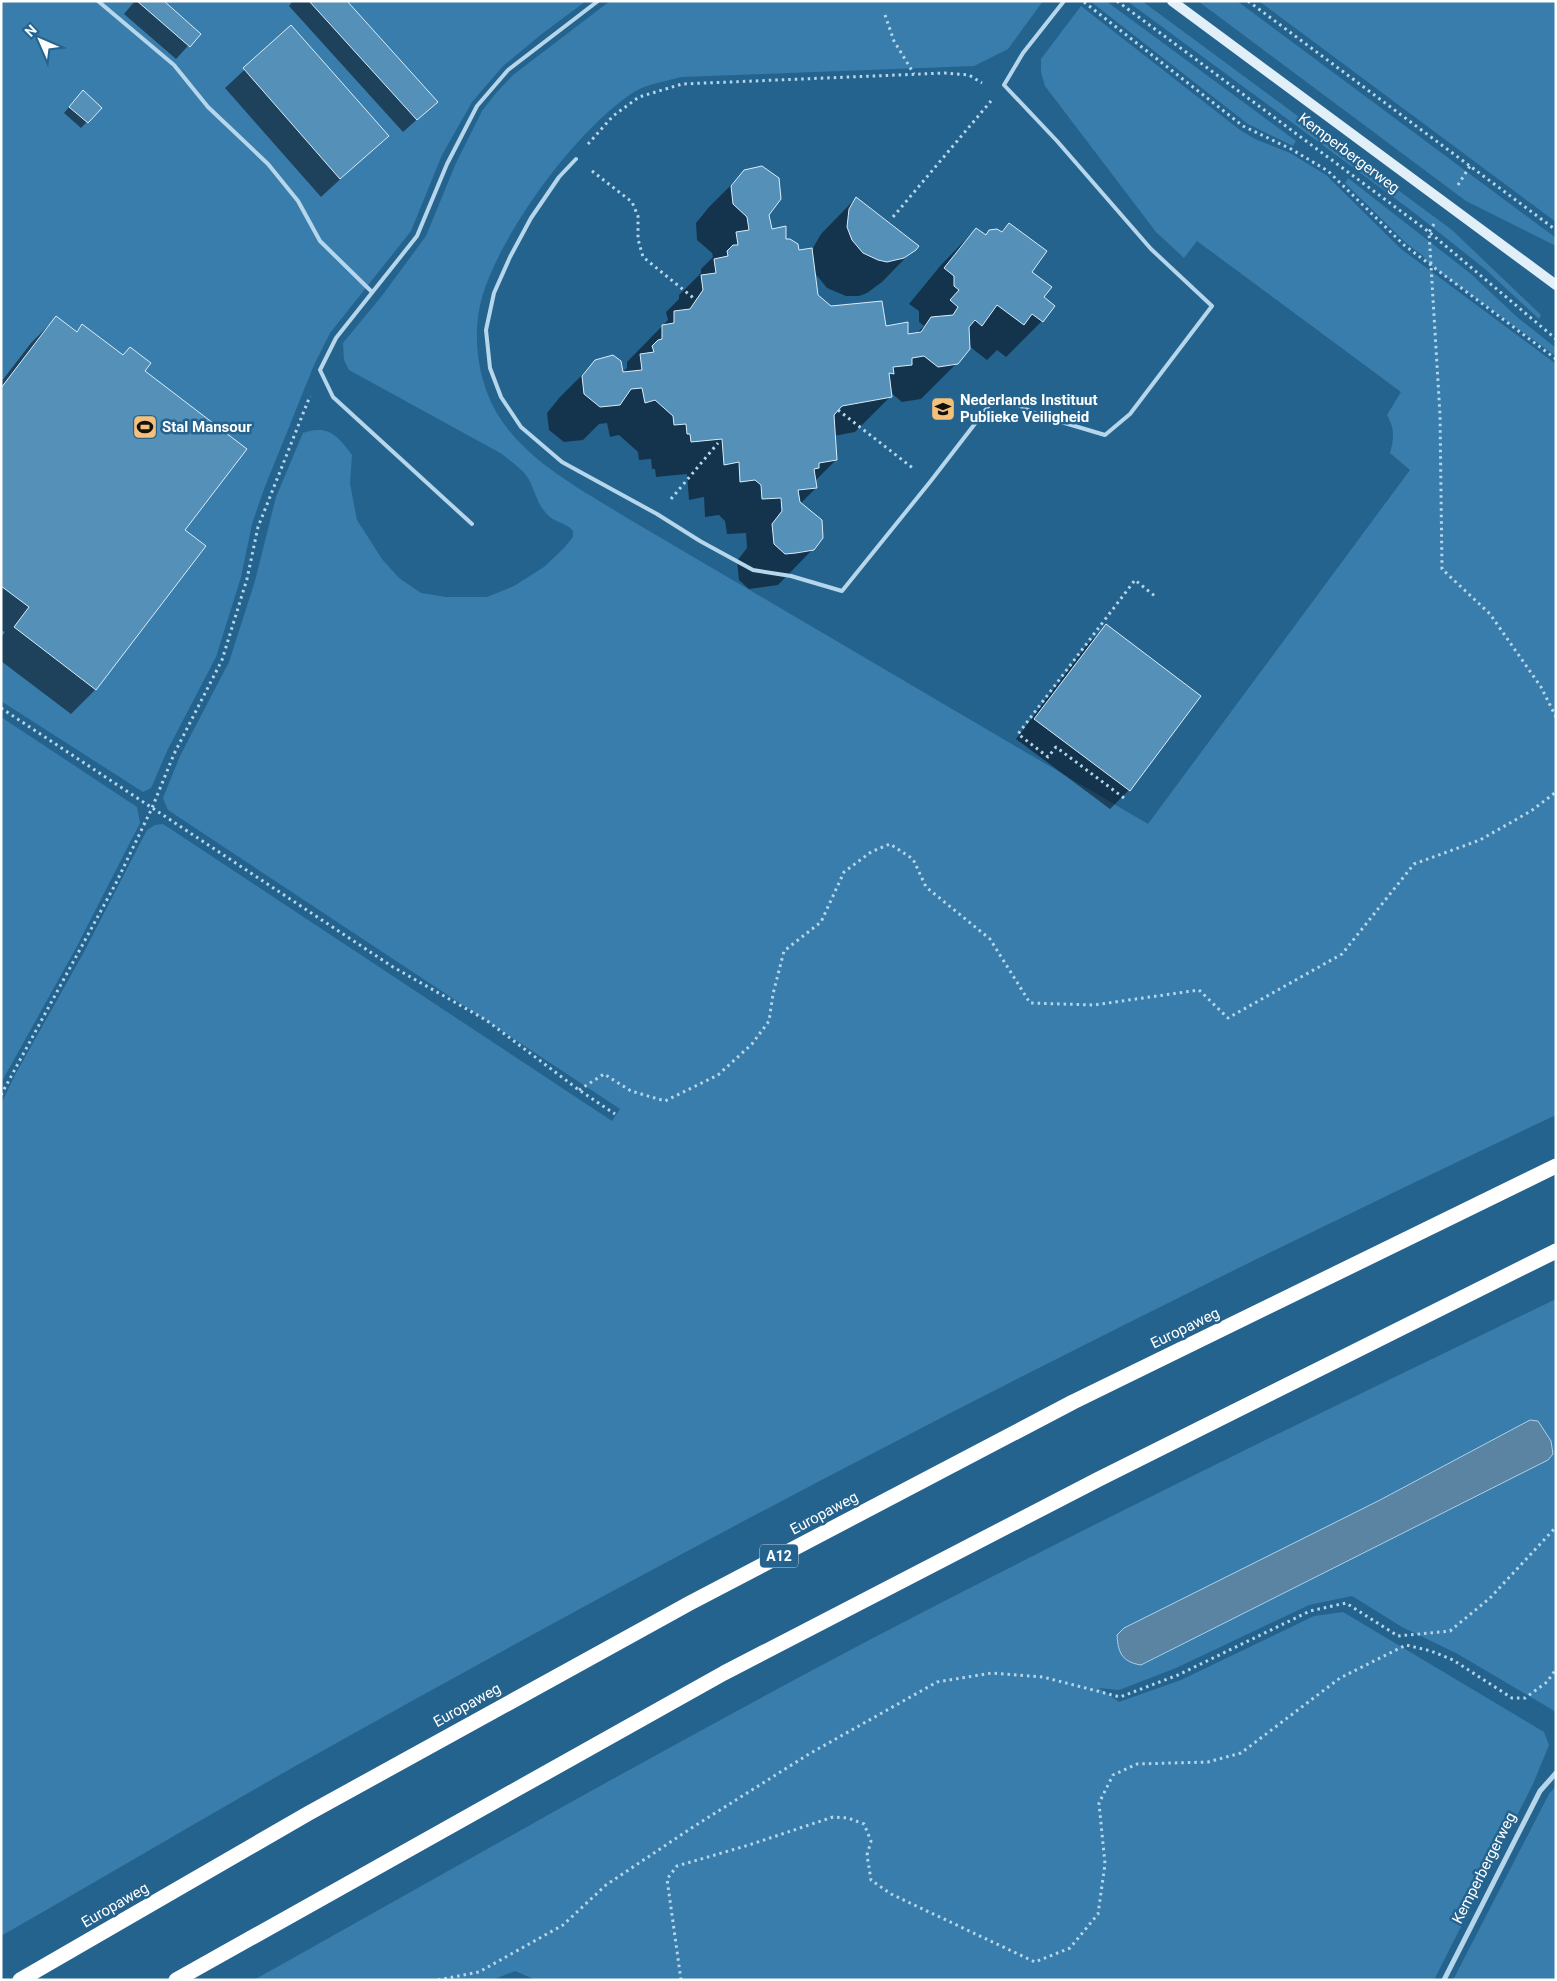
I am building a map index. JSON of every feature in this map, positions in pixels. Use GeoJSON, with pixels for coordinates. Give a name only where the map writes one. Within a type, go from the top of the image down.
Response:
{"type":"FeatureCollection","features":[{"type":"Feature","properties":{"kind":"highway","name":"Europaweg"},"geometry":{"type":"LineString","coordinates":[[20,1980],[309,1813],[699,1598],[1073,1402],[1556,1166]]}},
{"type":"Feature","properties":{"kind":"highway"},"geometry":{"type":"LineString","coordinates":[[176,1980],[724,1673],[1099,1479],[1556,1251]]}},
{"type":"Feature","properties":{"kind":"main road","name":"Kemperbergerweg"},"geometry":{"type":"LineString","coordinates":[[1172,1],[1556,286]]}},
{"type":"Feature","properties":{"kind":"street","name":"Kemperbergerweg"},"geometry":{"type":"LineString","coordinates":[[1444,1980],[1540,1791],[1556,1773]]}},
{"type":"Feature","properties":{"kind":"lane"},"geometry":{"type":"LineString","coordinates":[[98,1],[174,65],[208,107],[268,164],[298,201],[320,241],[372,292]]}},
{"type":"Feature","properties":{"kind":"lane"},"geometry":{"type":"LineString","coordinates":[[472,524],[333,397],[320,370],[336,338],[417,236],[447,164],[478,106],[487,94],[508,70],[598,1]]}},
{"type":"Feature","properties":{"kind":"lane"},"geometry":{"type":"LineString","coordinates":[[576,158],[532,218],[510,257],[494,293],[486,330],[490,368],[500,397],[522,428],[562,462],[657,514],[700,541],[753,570],[791,576],[842,591],[994,399],[1008,400],[1041,416],[1105,434],[1130,414],[1212,306],[1151,248],[1057,141],[1004,85],[1023,53],[1064,1]]}},
{"type":"Feature","properties":{"kind":"path"},"geometry":{"type":"LineString","coordinates":[[1083,1],[1243,126],[1298,152],[1328,171],[1392,236],[1556,360]]}},
{"type":"Feature","properties":{"kind":"path","name":"Kemperbergerweg"},"geometry":{"type":"LineString","coordinates":[[1117,1],[1429,232],[1556,339]]}},
{"type":"Feature","properties":{"kind":"path"},"geometry":{"type":"LineString","coordinates":[[1248,1],[1556,230]]}},
{"type":"Feature","properties":{"kind":"path"},"geometry":{"type":"LineString","coordinates":[[886,15],[894,41],[914,74]]}},
{"type":"Feature","properties":{"kind":"path"},"geometry":{"type":"LineString","coordinates":[[696,300],[643,257],[638,239],[638,216],[632,202],[576,158],[612,116],[639,97],[682,84],[945,73],[970,75],[982,83]]}},
{"type":"Feature","properties":{"kind":"path"},"geometry":{"type":"LineString","coordinates":[[893,217],[1004,85]]}},
{"type":"Feature","properties":{"kind":"path"},"geometry":{"type":"LineString","coordinates":[[1429,232],[1440,415],[1442,569],[1490,614],[1540,687],[1556,717]]}},
{"type":"Feature","properties":{"kind":"path"},"geometry":{"type":"LineString","coordinates":[[1,1094],[111,891],[152,808],[174,754],[222,660],[248,579],[258,527],[320,370]]}},
{"type":"Feature","properties":{"kind":"path"},"geometry":{"type":"LineString","coordinates":[[838,410],[930,482]]}},
{"type":"Feature","properties":{"kind":"path"},"geometry":{"type":"LineString","coordinates":[[657,514],[718,443]]}},
{"type":"Feature","properties":{"kind":"path"},"geometry":{"type":"LineString","coordinates":[[1124,798],[1056,747],[1048,757],[1018,734],[1135,580],[1156,597]]}},
{"type":"Feature","properties":{"kind":"path"},"geometry":{"type":"LineString","coordinates":[[1,708],[394,967],[486,1020],[578,1090],[615,1114]]}},
{"type":"Feature","properties":{"kind":"path"},"geometry":{"type":"LineString","coordinates":[[578,1090],[604,1074],[631,1091],[665,1101],[718,1075],[752,1044],[769,1021],[773,994],[784,952],[821,922],[844,872],[870,852],[890,844],[913,859],[926,888],[990,939],[1030,1003],[1094,1005],[1199,990],[1228,1018],[1342,954],[1414,864],[1480,840],[1531,811],[1556,792]]}},
{"type":"Feature","properties":{"kind":"path"},"geometry":{"type":"LineString","coordinates":[[438,1980],[479,1972],[563,1925],[606,1885],[693,1827],[809,1754],[938,1682],[992,1673],[1009,1674],[1043,1677],[1120,1697],[1178,1675],[1310,1611],[1346,1603],[1398,1636],[1450,1631],[1490,1598],[1556,1527]]}},
{"type":"Feature","properties":{"kind":"path"},"geometry":{"type":"LineString","coordinates":[[681,1980],[667,1879],[677,1866],[833,1817],[848,1818],[864,1824],[870,1841],[867,1855],[871,1880],[891,1894],[1035,1962],[1070,1948],[1098,1914],[1104,1864],[1099,1803],[1113,1775],[1137,1764],[1208,1762],[1241,1753],[1340,1678],[1406,1645],[1431,1651],[1453,1660],[1512,1698],[1525,1698],[1548,1682],[1556,1669]]}},
{"type":"Feature","properties":{"kind":"shaded area","name":"Stal Mansour"},"geometry":{"type":"Polygon","coordinates":[[[1,1],[586,1],[503,66],[472,102],[442,155],[411,231],[330,333],[314,365],[264,489],[252,524],[241,577],[216,657],[168,749],[151,788],[143,792],[1,701],[1,1]]]}},
{"type":"Feature","properties":{"kind":"shaded area"},"geometry":{"type":"Polygon","coordinates":[[[610,1],[1043,1],[1008,49],[974,66],[681,77],[634,92],[612,108],[590,129],[568,153],[527,208],[495,263],[485,288],[478,316],[477,345],[481,374],[491,402],[502,422],[516,439],[550,469],[627,518],[1148,824],[1410,470],[1390,453],[1393,434],[1387,415],[1401,392],[1197,241],[1184,258],[1156,232],[1045,86],[1041,72],[1041,59],[1081,6],[1240,130],[1255,139],[1290,153],[1326,175],[1401,249],[1556,364],[1556,1115],[1398,1190],[1085,1344],[775,1505],[468,1670],[315,1755],[1,1936],[1,1104],[15,1075],[84,952],[147,830],[155,825],[163,824],[612,1121],[620,1109],[168,810],[163,798],[180,756],[229,662],[255,581],[276,497],[303,433],[319,430],[326,431],[337,437],[352,455],[350,484],[357,520],[382,559],[399,578],[421,593],[446,597],[487,597],[514,586],[544,567],[573,537],[571,528],[553,519],[541,507],[524,472],[502,454],[349,370],[344,360],[343,343],[381,297],[426,236],[456,163],[482,111],[496,93],[513,75],[610,1]]]}},
{"type":"Feature","properties":{"kind":"shaded area"},"geometry":{"type":"Polygon","coordinates":[[[1090,1],[1106,1],[1296,141],[1293,146],[1248,124],[1090,1]]]}},
{"type":"Feature","properties":{"kind":"shaded area"},"geometry":{"type":"Polygon","coordinates":[[[1127,1],[1142,1],[1452,230],[1541,315],[1539,319],[1485,269],[1412,211],[1127,1]]]}},
{"type":"Feature","properties":{"kind":"shaded area"},"geometry":{"type":"Polygon","coordinates":[[[1198,1],[1237,1],[1556,238],[1556,246],[1466,201],[1198,1]]]}},
{"type":"Feature","properties":{"kind":"shaded area"},"geometry":{"type":"Polygon","coordinates":[[[1259,1],[1556,1],[1556,222],[1259,1]]]}},
{"type":"Feature","properties":{"kind":"shaded area"},"geometry":{"type":"Polygon","coordinates":[[[1348,178],[1471,274],[1517,317],[1556,348],[1556,356],[1431,266],[1422,255],[1406,243],[1345,183],[1348,178]]]}},
{"type":"Feature","properties":{"kind":"shaded area"},"geometry":{"type":"Polygon","coordinates":[[[1,717],[137,807],[140,823],[76,948],[1,1083],[1,717]]]}},
{"type":"Feature","properties":{"kind":"shaded area"},"geometry":{"type":"Polygon","coordinates":[[[1556,1299],[1556,1712],[1456,1653],[1402,1627],[1352,1596],[1309,1605],[1176,1668],[1119,1690],[1099,1688],[1119,1702],[1181,1680],[1314,1616],[1343,1612],[1544,1732],[1549,1745],[1533,1784],[1434,1980],[536,1980],[515,1971],[492,1980],[254,1980],[641,1763],[959,1593],[1299,1423],[1556,1299]],[[1530,1420],[1380,1500],[1142,1665],[1548,1460],[1553,1454],[1538,1421],[1530,1420]]]}},
{"type":"Feature","properties":{"kind":"shaded area"},"geometry":{"type":"Polygon","coordinates":[[[1530,1420],[1538,1421],[1551,1441],[1553,1454],[1548,1460],[1141,1665],[1130,1662],[1120,1652],[1117,1635],[1124,1628],[1380,1500],[1530,1420]]]}},
{"type":"Feature","properties":{"kind":"shaded area"},"geometry":{"type":"Polygon","coordinates":[[[1556,1786],[1556,1980],[1453,1980],[1549,1794],[1556,1786]]]}},
{"type":"Feature","properties":{"kind":"building"},"geometry":{"type":"Polygon","coordinates":[[[137,1],[164,1],[201,34],[190,47],[137,1]]]}},
{"type":"Feature","properties":{"kind":"building"},"geometry":{"type":"Polygon","coordinates":[[[309,1],[347,1],[438,102],[417,120],[309,1]]]}},
{"type":"Feature","properties":{"kind":"building"},"geometry":{"type":"Polygon","coordinates":[[[291,25],[389,136],[340,179],[243,68],[291,25]]]}},
{"type":"Feature","properties":{"kind":"building"},"geometry":{"type":"Polygon","coordinates":[[[83,90],[102,108],[88,123],[69,107],[83,90]]]}},
{"type":"Feature","properties":{"kind":"building"},"geometry":{"type":"Polygon","coordinates":[[[762,166],[779,178],[781,199],[769,215],[772,229],[786,226],[786,239],[790,239],[798,244],[799,250],[812,248],[818,295],[831,306],[882,301],[886,326],[908,322],[908,334],[921,332],[931,317],[953,315],[958,307],[950,300],[959,290],[954,286],[954,276],[944,268],[976,228],[986,235],[989,230],[997,229],[1002,232],[1009,223],[1047,251],[1032,272],[1052,287],[1044,297],[1055,306],[1043,322],[1032,314],[1024,325],[997,305],[982,326],[975,320],[969,327],[970,349],[958,364],[938,367],[924,356],[912,358],[912,365],[893,367],[894,374],[889,373],[892,397],[842,406],[834,415],[837,460],[819,463],[819,468],[814,469],[817,488],[798,490],[800,502],[822,520],[823,538],[814,550],[785,554],[774,544],[772,524],[782,511],[781,498],[762,499],[761,485],[755,480],[740,482],[739,462],[724,465],[722,439],[691,442],[690,434],[687,434],[686,424],[674,425],[673,416],[655,400],[645,403],[642,388],[631,389],[620,405],[600,407],[584,394],[582,376],[595,360],[613,355],[621,361],[623,372],[642,370],[640,354],[654,352],[652,346],[662,339],[662,325],[674,323],[674,311],[690,309],[703,290],[701,275],[716,273],[714,259],[728,256],[727,251],[733,245],[738,245],[736,232],[749,230],[747,217],[733,204],[731,186],[744,170],[762,166]]]}},
{"type":"Feature","properties":{"kind":"building"},"geometry":{"type":"Polygon","coordinates":[[[856,197],[919,246],[916,250],[904,258],[887,262],[863,253],[852,240],[847,227],[849,209],[856,197]]]}},
{"type":"Feature","properties":{"kind":"building"},"geometry":{"type":"Polygon","coordinates":[[[56,316],[77,332],[82,324],[123,355],[130,347],[151,363],[145,371],[247,449],[185,530],[206,546],[96,690],[14,627],[29,607],[1,586],[1,388],[56,316]]]}},
{"type":"Feature","properties":{"kind":"building"},"geometry":{"type":"Polygon","coordinates":[[[1106,624],[1201,696],[1130,791],[1034,719],[1106,624]]]}},
{"type":"Feature","properties":{"kind":"place","name":"Nederlands Instituut Publieke Veiligheid"},"geometry":{"type":"Point","coordinates":[943,409]}},
{"type":"Feature","properties":{"kind":"place","name":"Stal Mansour"},"geometry":{"type":"Point","coordinates":[145,427]}}]}
